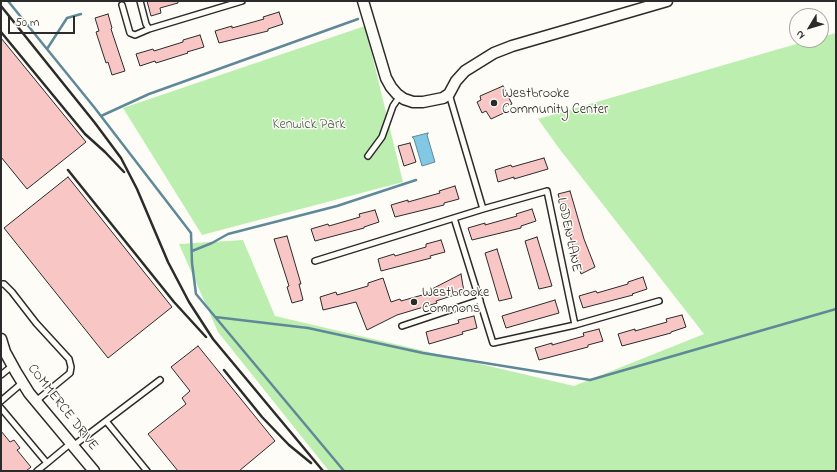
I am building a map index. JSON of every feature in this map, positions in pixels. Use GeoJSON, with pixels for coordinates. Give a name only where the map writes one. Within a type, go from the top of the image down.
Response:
{"type":"FeatureCollection","features":[{"type":"Feature","properties":{"kind":"street"},"geometry":{"type":"LineString","coordinates":[[363,1],[386,78],[391,87],[400,96],[413,102],[423,102],[443,98],[449,94],[456,81],[465,72],[494,53],[512,46],[667,1]]}},
{"type":"Feature","properties":{"kind":"street","name":"COMMERCE DRIVE"},"geometry":{"type":"LineString","coordinates":[[1,341],[12,366],[22,383],[94,471]]}},
{"type":"Feature","properties":{"kind":"lane"},"geometry":{"type":"LineString","coordinates":[[140,1],[146,24],[149,28]]}},
{"type":"Feature","properties":{"kind":"lane"},"geometry":{"type":"LineString","coordinates":[[122,5],[130,33],[135,35],[149,28],[242,1]]}},
{"type":"Feature","properties":{"kind":"lane"},"geometry":{"type":"LineString","coordinates":[[449,94],[483,209]]}},
{"type":"Feature","properties":{"kind":"lane"},"geometry":{"type":"LineString","coordinates":[[368,156],[382,137],[393,106],[400,96]]}},
{"type":"Feature","properties":{"kind":"lane","name":"LODEN LANE"},"geometry":{"type":"LineString","coordinates":[[315,261],[546,191],[575,325]]}},
{"type":"Feature","properties":{"kind":"lane"},"geometry":{"type":"LineString","coordinates":[[454,218],[493,343],[575,325],[659,301]]}},
{"type":"Feature","properties":{"kind":"lane"},"geometry":{"type":"LineString","coordinates":[[1,284],[4,284],[12,292],[36,323],[69,359],[71,367],[70,373],[36,401]]}},
{"type":"Feature","properties":{"kind":"lane"},"geometry":{"type":"LineString","coordinates":[[402,326],[480,300]]}},
{"type":"Feature","properties":{"kind":"lane"},"geometry":{"type":"LineString","coordinates":[[1,375],[12,366]]}},
{"type":"Feature","properties":{"kind":"lane"},"geometry":{"type":"LineString","coordinates":[[37,471],[160,380]]}},
{"type":"Feature","properties":{"kind":"lane"},"geometry":{"type":"LineString","coordinates":[[1,401],[22,383]]}},
{"type":"Feature","properties":{"kind":"lane"},"geometry":{"type":"LineString","coordinates":[[1,408],[47,463]]}},
{"type":"Feature","properties":{"kind":"lane"},"geometry":{"type":"LineString","coordinates":[[106,421],[147,471]]}},
{"type":"Feature","properties":{"kind":"green space","name":"Kenwick Park"},"geometry":{"type":"Polygon","coordinates":[[[365,26],[403,182],[202,235],[123,108],[365,26]]]}},
{"type":"Feature","properties":{"kind":"green space"},"geometry":{"type":"Polygon","coordinates":[[[836,33],[836,471],[329,471],[218,332],[179,244],[243,240],[275,316],[574,386],[704,334],[558,147],[538,119],[789,46],[789,48],[829,48],[829,35],[836,33]]]}},
{"type":"Feature","properties":{"kind":"water"},"geometry":{"type":"Polygon","coordinates":[[[428,133],[427,135],[435,162],[422,166],[414,139],[412,137],[428,133]]]}},
{"type":"Feature","properties":{"kind":"building"},"geometry":{"type":"Polygon","coordinates":[[[147,1],[178,1],[178,3],[160,8],[161,13],[151,16],[147,1]]]}},
{"type":"Feature","properties":{"kind":"building"},"geometry":{"type":"Polygon","coordinates":[[[279,12],[283,24],[268,29],[268,31],[219,43],[215,31],[264,19],[263,17],[279,12]]]}},
{"type":"Feature","properties":{"kind":"building"},"geometry":{"type":"Polygon","coordinates":[[[108,14],[111,29],[125,71],[112,75],[108,62],[106,63],[96,32],[99,31],[95,18],[108,14]]]}},
{"type":"Feature","properties":{"kind":"building"},"geometry":{"type":"Polygon","coordinates":[[[200,35],[204,47],[156,63],[155,61],[140,66],[136,54],[153,49],[154,51],[200,35]]]}},
{"type":"Feature","properties":{"kind":"building"},"geometry":{"type":"Polygon","coordinates":[[[1,38],[86,142],[27,189],[1,157],[1,38]]]}},
{"type":"Feature","properties":{"kind":"building","name":"Westbrooke Community Center"},"geometry":{"type":"Polygon","coordinates":[[[503,86],[512,104],[503,107],[506,112],[491,119],[486,111],[482,113],[477,102],[481,100],[480,96],[503,86]]]}},
{"type":"Feature","properties":{"kind":"building"},"geometry":{"type":"Polygon","coordinates":[[[410,143],[416,162],[404,166],[398,146],[410,143]]]}},
{"type":"Feature","properties":{"kind":"building"},"geometry":{"type":"Polygon","coordinates":[[[544,158],[548,169],[498,182],[495,170],[544,158]]]}},
{"type":"Feature","properties":{"kind":"building"},"geometry":{"type":"Polygon","coordinates":[[[68,177],[172,307],[108,358],[4,228],[68,177]]]}},
{"type":"Feature","properties":{"kind":"building"},"geometry":{"type":"Polygon","coordinates":[[[455,186],[459,199],[444,203],[444,205],[395,217],[391,205],[440,193],[439,191],[455,186]]]}},
{"type":"Feature","properties":{"kind":"building"},"geometry":{"type":"Polygon","coordinates":[[[570,191],[584,239],[595,267],[581,274],[558,194],[570,191]]]}},
{"type":"Feature","properties":{"kind":"building"},"geometry":{"type":"Polygon","coordinates":[[[532,209],[536,221],[521,226],[521,228],[472,240],[468,228],[517,216],[516,214],[532,209]]]}},
{"type":"Feature","properties":{"kind":"building"},"geometry":{"type":"Polygon","coordinates":[[[375,210],[379,222],[364,228],[315,241],[311,229],[328,224],[329,226],[360,217],[359,214],[375,210]]]}},
{"type":"Feature","properties":{"kind":"building"},"geometry":{"type":"Polygon","coordinates":[[[287,236],[301,284],[299,284],[303,300],[292,303],[287,287],[289,286],[274,239],[287,236]]]}},
{"type":"Feature","properties":{"kind":"building"},"geometry":{"type":"Polygon","coordinates":[[[537,237],[552,286],[539,289],[525,241],[537,237]]]}},
{"type":"Feature","properties":{"kind":"building","name":"Westbrooke Commons"},"geometry":{"type":"Polygon","coordinates":[[[441,240],[445,252],[430,256],[431,258],[381,271],[378,259],[394,254],[395,256],[426,247],[426,244],[441,240]]]}},
{"type":"Feature","properties":{"kind":"building","name":"Westbrooke Commons"},"geometry":{"type":"Polygon","coordinates":[[[497,249],[512,298],[499,301],[485,253],[497,249]]]}},
{"type":"Feature","properties":{"kind":"building"},"geometry":{"type":"Polygon","coordinates":[[[461,274],[464,292],[436,301],[437,303],[397,315],[367,330],[356,302],[323,310],[320,297],[336,292],[337,295],[368,286],[368,283],[383,278],[391,302],[400,299],[401,301],[433,292],[432,289],[461,274]]]}},
{"type":"Feature","properties":{"kind":"building"},"geometry":{"type":"Polygon","coordinates":[[[643,277],[647,289],[632,294],[633,295],[583,308],[579,296],[596,291],[597,293],[628,284],[628,282],[643,277]]]}},
{"type":"Feature","properties":{"kind":"building","name":"Westbrooke Commons"},"geometry":{"type":"Polygon","coordinates":[[[555,300],[559,313],[506,328],[502,316],[555,300]]]}},
{"type":"Feature","properties":{"kind":"building"},"geometry":{"type":"Polygon","coordinates":[[[682,315],[686,327],[671,333],[622,346],[618,334],[667,322],[666,319],[682,315]]]}},
{"type":"Feature","properties":{"kind":"building","name":"Westbrooke Commons"},"geometry":{"type":"Polygon","coordinates":[[[474,316],[477,328],[462,332],[463,334],[429,344],[426,332],[459,323],[458,320],[474,316]]]}},
{"type":"Feature","properties":{"kind":"building"},"geometry":{"type":"Polygon","coordinates":[[[599,329],[603,341],[588,345],[588,347],[539,360],[535,348],[584,336],[583,333],[599,329]]]}},
{"type":"Feature","properties":{"kind":"building"},"geometry":{"type":"Polygon","coordinates":[[[198,346],[275,441],[239,471],[178,471],[148,434],[186,404],[182,398],[190,391],[171,367],[198,346]]]}},
{"type":"Feature","properties":{"kind":"building"},"geometry":{"type":"Polygon","coordinates":[[[1,431],[10,442],[14,440],[20,448],[17,450],[31,467],[26,471],[1,471],[1,431]]]}},
{"type":"Feature","properties":{"kind":"waterway"},"geometry":{"type":"LineString","coordinates":[[8,1],[94,107],[191,233],[192,263],[196,294],[344,471]]}},
{"type":"Feature","properties":{"kind":"waterway"},"geometry":{"type":"LineString","coordinates":[[47,49],[67,18],[81,14]]}},
{"type":"Feature","properties":{"kind":"waterway"},"geometry":{"type":"LineString","coordinates":[[101,116],[149,94],[358,19]]}},
{"type":"Feature","properties":{"kind":"waterway"},"geometry":{"type":"LineString","coordinates":[[192,251],[212,243],[228,234],[337,206],[416,180]]}},
{"type":"Feature","properties":{"kind":"waterway"},"geometry":{"type":"LineString","coordinates":[[215,317],[308,328],[423,353],[590,380],[836,309]]}},
{"type":"Feature","properties":{"kind":"railway"},"geometry":{"type":"LineString","coordinates":[[1,6],[95,123],[121,158],[137,189],[168,262],[189,302],[213,339],[323,471]]}},
{"type":"Feature","properties":{"kind":"railway"},"geometry":{"type":"LineString","coordinates":[[1,32],[85,134],[124,172]]}},
{"type":"Feature","properties":{"kind":"railway"},"geometry":{"type":"LineString","coordinates":[[68,170],[174,302],[206,337]]}},
{"type":"Feature","properties":{"kind":"railway"},"geometry":{"type":"LineString","coordinates":[[224,370],[262,417],[289,445],[311,463]]}},
{"type":"Feature","properties":{"kind":"place","name":"Westbrooke Community Center"},"geometry":{"type":"Point","coordinates":[494,103]}},
{"type":"Feature","properties":{"kind":"place","name":"Westbrooke Commons"},"geometry":{"type":"Point","coordinates":[414,302]}}]}
